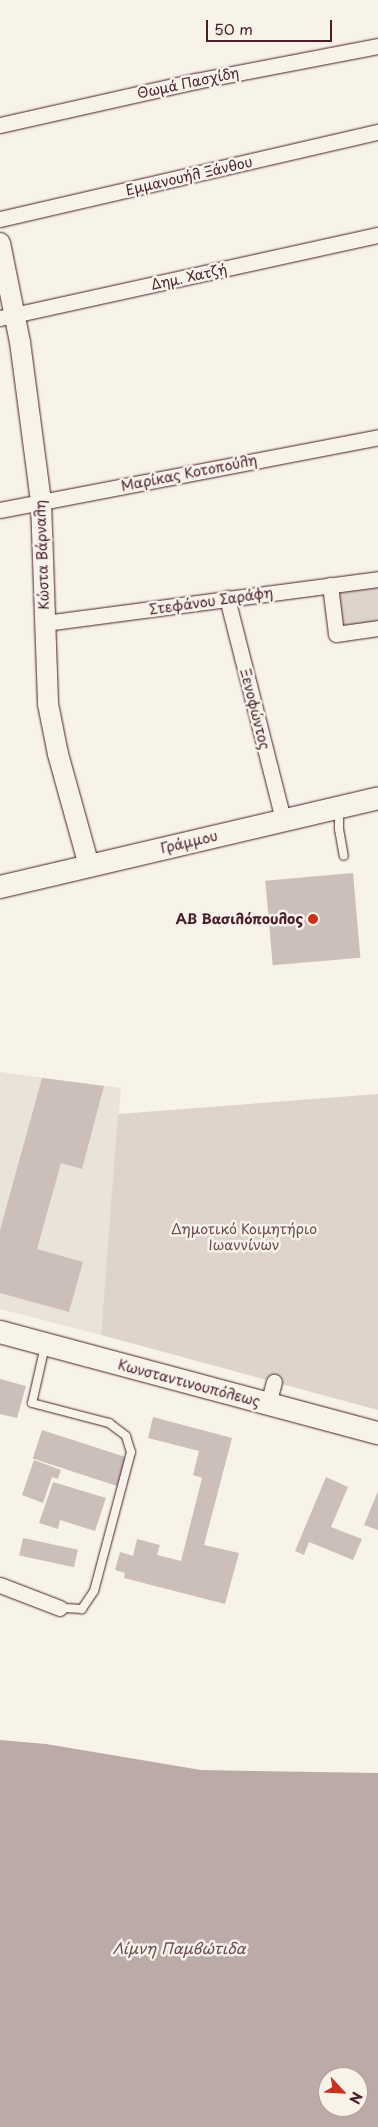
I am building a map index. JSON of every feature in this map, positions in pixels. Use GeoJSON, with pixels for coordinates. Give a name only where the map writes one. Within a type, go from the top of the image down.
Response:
{"type":"FeatureCollection","features":[{"type":"Feature","properties":{"kind":"main road","name":"Γράμμου"},"geometry":{"type":"LineString","coordinates":[[0,887],[378,798]]}},
{"type":"Feature","properties":{"kind":"main road","name":"Κωνσταντινουπόλεως"},"geometry":{"type":"LineString","coordinates":[[0,1332],[378,1433]]}},
{"type":"Feature","properties":{"kind":"street","name":"Θωμά Πασχίδη"},"geometry":{"type":"LineString","coordinates":[[0,124],[196,81],[378,46]]}},
{"type":"Feature","properties":{"kind":"street","name":"Εμμανουήλ Ξάνθου"},"geometry":{"type":"LineString","coordinates":[[0,220],[378,132]]}},
{"type":"Feature","properties":{"kind":"street","name":"Δημ. Χατζή"},"geometry":{"type":"LineString","coordinates":[[8,317],[378,235]]}},
{"type":"Feature","properties":{"kind":"street","name":"Κώστα Βάρναλη"},"geometry":{"type":"LineString","coordinates":[[0,243],[8,317],[41,502],[45,674],[51,721],[88,866]]}},
{"type":"Feature","properties":{"kind":"street","name":"Μαρίκας Κοτοπούλη"},"geometry":{"type":"LineString","coordinates":[[0,510],[378,437]]}},
{"type":"Feature","properties":{"kind":"street","name":"Στεφάνου Σαράφη"},"geometry":{"type":"LineString","coordinates":[[45,623],[378,579]]}},
{"type":"Feature","properties":{"kind":"street"},"geometry":{"type":"LineString","coordinates":[[330,585],[336,634],[378,628]]}},
{"type":"Feature","properties":{"kind":"street","name":"Ξενοφώντος"},"geometry":{"type":"LineString","coordinates":[[227,598],[283,819]]}},
{"type":"Feature","properties":{"kind":"street"},"geometry":{"type":"LineString","coordinates":[[268,1404],[274,1382]]}},
{"type":"Feature","properties":{"kind":"street"},"geometry":{"type":"LineString","coordinates":[[0,1585],[60,1608]]}},
{"type":"Feature","properties":{"kind":"lane"},"geometry":{"type":"LineString","coordinates":[[340,807],[339,829],[344,856]]}},
{"type":"Feature","properties":{"kind":"lane"},"geometry":{"type":"LineString","coordinates":[[46,1344],[32,1403],[109,1423],[126,1436],[131,1452],[94,1591],[82,1609],[60,1608]]}},
{"type":"Feature","properties":{"kind":"shaded area"},"geometry":{"type":"Polygon","coordinates":[[[0,1072],[121,1088],[101,1335],[0,1309],[0,1072]]]}},
{"type":"Feature","properties":{"kind":"green space"},"geometry":{"type":"Polygon","coordinates":[[[378,587],[378,624],[343,629],[339,592],[378,587]]]}},
{"type":"Feature","properties":{"kind":"green space","name":"Δημοτικό Κοιμητήριο Ιωαννίνων"},"geometry":{"type":"Polygon","coordinates":[[[378,1094],[378,1410],[101,1335],[118,1114],[378,1094]]]}},
{"type":"Feature","properties":{"kind":"water","name":"Λίμνη Παμβώτιδα"},"geometry":{"type":"Polygon","coordinates":[[[0,1740],[46,1744],[201,1770],[378,1773],[378,2127],[0,2127],[0,1740]]]}},
{"type":"Feature","properties":{"kind":"building","name":"ΑΒ Βασιλόπουλος"},"geometry":{"type":"Polygon","coordinates":[[[353,873],[360,958],[273,965],[265,881],[353,873]]]}},
{"type":"Feature","properties":{"kind":"building"},"geometry":{"type":"Polygon","coordinates":[[[42,1078],[104,1086],[82,1169],[61,1163],[37,1249],[83,1262],[69,1312],[0,1293],[0,1230],[42,1078]]]}},
{"type":"Feature","properties":{"kind":"building"},"geometry":{"type":"Polygon","coordinates":[[[0,1379],[26,1386],[17,1418],[0,1414],[0,1379]]]}},
{"type":"Feature","properties":{"kind":"building"},"geometry":{"type":"Polygon","coordinates":[[[153,1417],[232,1438],[204,1545],[239,1553],[225,1604],[124,1578],[125,1573],[115,1570],[120,1552],[133,1556],[137,1539],[160,1545],[157,1555],[181,1561],[202,1478],[193,1475],[199,1451],[148,1438],[153,1417]]]}},
{"type":"Feature","properties":{"kind":"building"},"geometry":{"type":"Polygon","coordinates":[[[42,1430],[129,1458],[119,1487],[33,1459],[42,1430]]]}},
{"type":"Feature","properties":{"kind":"building"},"geometry":{"type":"Polygon","coordinates":[[[34,1460],[61,1470],[58,1479],[52,1477],[43,1503],[22,1495],[34,1460]]]}},
{"type":"Feature","properties":{"kind":"building"},"geometry":{"type":"Polygon","coordinates":[[[326,1477],[348,1487],[331,1527],[362,1539],[353,1560],[309,1542],[304,1555],[295,1551],[326,1477]]]}},
{"type":"Feature","properties":{"kind":"building"},"geometry":{"type":"Polygon","coordinates":[[[53,1482],[106,1498],[95,1531],[60,1520],[58,1529],[39,1523],[53,1482]]]}},
{"type":"Feature","properties":{"kind":"building"},"geometry":{"type":"Polygon","coordinates":[[[378,1491],[378,1530],[364,1525],[378,1491]]]}},
{"type":"Feature","properties":{"kind":"building"},"geometry":{"type":"Polygon","coordinates":[[[23,1538],[78,1550],[74,1567],[19,1556],[23,1538]]]}},
{"type":"Feature","properties":{"kind":"place","name":"ΑΒ Βασιλόπουλος"},"geometry":{"type":"Point","coordinates":[313,919]}}]}
